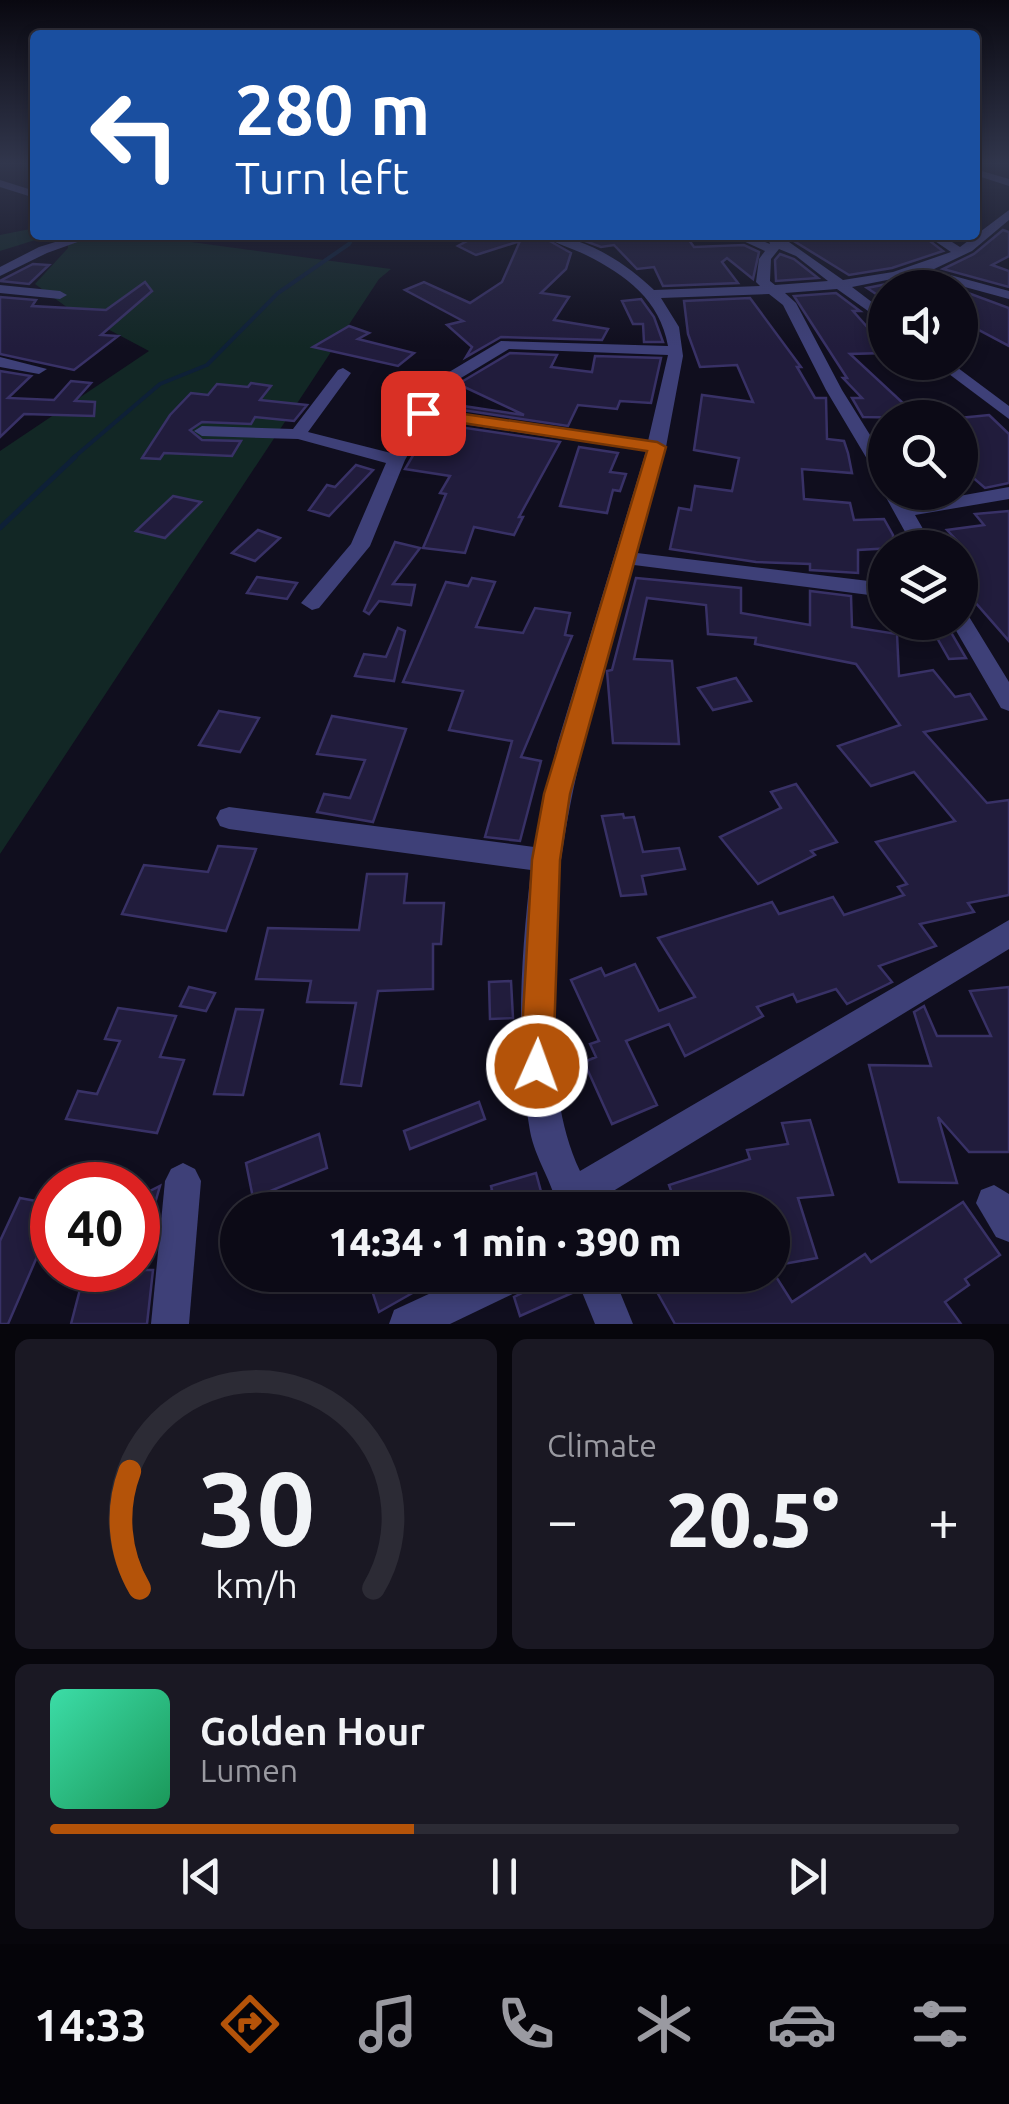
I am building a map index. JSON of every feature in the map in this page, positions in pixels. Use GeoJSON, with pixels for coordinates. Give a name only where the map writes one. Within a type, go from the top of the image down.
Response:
{"type":"FeatureCollection","features":[{"type":"Feature","properties":{"kind":"street"},"geometry":{"type":"LineString","coordinates":[[0,272],[44,250],[75,240]]}},
{"type":"Feature","properties":{"kind":"street"},"geometry":{"type":"LineString","coordinates":[[559,240],[615,265],[651,294],[668,319],[676,350],[657,447],[557,794],[546,860],[537,1066],[548,1138],[571,1192]]}},
{"type":"Feature","properties":{"kind":"street"},"geometry":{"type":"LineString","coordinates":[[940,240],[960,252]]}},
{"type":"Feature","properties":{"kind":"street"},"geometry":{"type":"LineString","coordinates":[[918,270],[960,252],[975,240]]}},
{"type":"Feature","properties":{"kind":"street"},"geometry":{"type":"LineString","coordinates":[[868,307],[800,253],[775,242],[765,258],[762,275],[770,288],[789,303],[868,446]]}},
{"type":"Feature","properties":{"kind":"street"},"geometry":{"type":"LineString","coordinates":[[651,294],[868,278]]}},
{"type":"Feature","properties":{"kind":"street"},"geometry":{"type":"LineString","coordinates":[[978,286],[1009,295]]}},
{"type":"Feature","properties":{"kind":"street"},"geometry":{"type":"LineString","coordinates":[[0,288],[60,296]]}},
{"type":"Feature","properties":{"kind":"street"},"geometry":{"type":"LineString","coordinates":[[312,603],[360,546],[396,460],[440,384],[506,344],[676,350]]}},
{"type":"Feature","properties":{"kind":"street"},"geometry":{"type":"LineString","coordinates":[[0,362],[39,369]]}},
{"type":"Feature","properties":{"kind":"street"},"geometry":{"type":"LineString","coordinates":[[298,434],[343,372]]}},
{"type":"Feature","properties":{"kind":"street"},"geometry":{"type":"LineString","coordinates":[[964,380],[1009,414]]}},
{"type":"Feature","properties":{"kind":"street"},"geometry":{"type":"LineString","coordinates":[[423,413],[657,447]]}},
{"type":"Feature","properties":{"kind":"street"},"geometry":{"type":"LineString","coordinates":[[202,431],[298,434],[396,460]]}},
{"type":"Feature","properties":{"kind":"street"},"geometry":{"type":"LineString","coordinates":[[914,530],[904,511],[1009,493]]}},
{"type":"Feature","properties":{"kind":"street"},"geometry":{"type":"LineString","coordinates":[[624,558],[868,588]]}},
{"type":"Feature","properties":{"kind":"street"},"geometry":{"type":"LineString","coordinates":[[972,640],[1009,702]]}},
{"type":"Feature","properties":{"kind":"street"},"geometry":{"type":"LineString","coordinates":[[229,818],[546,860]]}},
{"type":"Feature","properties":{"kind":"street"},"geometry":{"type":"LineString","coordinates":[[591,1192],[1009,933]]}},
{"type":"Feature","properties":{"kind":"street"},"geometry":{"type":"LineString","coordinates":[[170,1324],[184,1181]]}},
{"type":"Feature","properties":{"kind":"street"},"geometry":{"type":"LineString","coordinates":[[408,1324],[476,1292]]}},
{"type":"Feature","properties":{"kind":"street"},"geometry":{"type":"LineString","coordinates":[[601,1292],[614,1324]]}},
{"type":"Feature","properties":{"kind":"green space"},"geometry":{"type":"Polygon","coordinates":[[[30,229],[30,240],[35,240],[0,251],[0,235],[30,229]]]}},
{"type":"Feature","properties":{"kind":"green space"},"geometry":{"type":"Polygon","coordinates":[[[68,240],[176,240],[391,269],[379,279],[0,854],[0,451],[149,351],[68,308],[35,284],[68,248],[68,240]]]}},
{"type":"Feature","properties":{"kind":"building"},"geometry":{"type":"Polygon","coordinates":[[[1003,230],[1009,232],[1009,256],[992,265],[1009,271],[1009,287],[978,279],[978,270],[943,269],[974,254],[1003,230]]]}},
{"type":"Feature","properties":{"kind":"building"},"geometry":{"type":"Polygon","coordinates":[[[469,240],[548,240],[571,253],[566,269],[541,293],[569,297],[554,320],[608,329],[602,340],[501,337],[466,357],[472,347],[447,325],[463,321],[405,290],[424,282],[470,303],[502,282],[520,241],[476,255],[458,246],[469,240]]]}},
{"type":"Feature","properties":{"kind":"building"},"geometry":{"type":"Polygon","coordinates":[[[582,240],[689,240],[694,247],[744,245],[759,252],[753,279],[727,258],[722,262],[738,283],[663,286],[654,267],[637,269],[614,245],[601,247],[582,240]]]}},
{"type":"Feature","properties":{"kind":"building"},"geometry":{"type":"Polygon","coordinates":[[[792,240],[929,240],[943,251],[849,275],[792,240]]]}},
{"type":"Feature","properties":{"kind":"building"},"geometry":{"type":"Polygon","coordinates":[[[780,254],[794,259],[818,278],[776,281],[775,260],[780,254]]]}},
{"type":"Feature","properties":{"kind":"building"},"geometry":{"type":"Polygon","coordinates":[[[33,264],[49,265],[29,284],[0,281],[33,264]]]}},
{"type":"Feature","properties":{"kind":"building"},"geometry":{"type":"Polygon","coordinates":[[[145,282],[152,291],[101,335],[118,336],[74,370],[0,354],[0,297],[36,300],[32,306],[106,310],[145,282]]]}},
{"type":"Feature","properties":{"kind":"building"},"geometry":{"type":"Polygon","coordinates":[[[836,293],[860,311],[853,311],[868,328],[868,353],[850,354],[868,371],[868,380],[878,380],[900,400],[868,400],[868,417],[863,417],[852,398],[862,398],[843,378],[847,378],[794,296],[836,293]]]}},
{"type":"Feature","properties":{"kind":"building"},"geometry":{"type":"Polygon","coordinates":[[[978,297],[1009,308],[1009,346],[978,330],[978,297]]]}},
{"type":"Feature","properties":{"kind":"building"},"geometry":{"type":"Polygon","coordinates":[[[750,298],[801,367],[797,367],[815,398],[826,398],[827,439],[844,441],[852,473],[802,469],[804,499],[850,503],[854,520],[884,519],[890,530],[868,530],[868,549],[858,550],[858,573],[810,570],[810,564],[756,562],[670,549],[679,508],[691,510],[695,486],[732,491],[739,458],[694,450],[702,395],[753,402],[737,365],[700,367],[688,334],[684,301],[750,298]]]}},
{"type":"Feature","properties":{"kind":"building"},"geometry":{"type":"Polygon","coordinates":[[[641,299],[654,317],[663,342],[644,342],[643,324],[633,324],[622,301],[641,299]]]}},
{"type":"Feature","properties":{"kind":"building"},"geometry":{"type":"Polygon","coordinates":[[[349,326],[369,333],[358,339],[414,353],[398,366],[313,347],[349,326]]]}},
{"type":"Feature","properties":{"kind":"building"},"geometry":{"type":"Polygon","coordinates":[[[510,353],[557,355],[551,367],[592,372],[595,356],[661,358],[651,403],[620,401],[617,409],[578,405],[568,426],[462,410],[463,406],[524,415],[458,384],[510,353]]]}},
{"type":"Feature","properties":{"kind":"building"},"geometry":{"type":"Polygon","coordinates":[[[0,371],[31,376],[8,398],[54,400],[71,381],[91,383],[75,401],[95,402],[94,416],[24,414],[0,437],[0,371]]]}},
{"type":"Feature","properties":{"kind":"building"},"geometry":{"type":"Polygon","coordinates":[[[251,383],[271,386],[260,400],[307,405],[294,421],[255,417],[251,424],[202,422],[190,430],[202,440],[241,441],[232,456],[164,453],[160,459],[142,458],[170,415],[191,393],[208,395],[217,384],[248,387],[251,383]]]}},
{"type":"Feature","properties":{"kind":"building"},"geometry":{"type":"Polygon","coordinates":[[[989,415],[1009,434],[1009,483],[985,488],[978,482],[978,416],[989,415]]]}},
{"type":"Feature","properties":{"kind":"building"},"geometry":{"type":"Polygon","coordinates":[[[432,423],[560,442],[519,517],[523,517],[514,535],[474,527],[465,553],[423,548],[446,494],[440,493],[450,476],[405,469],[432,423]]]}},
{"type":"Feature","properties":{"kind":"building"},"geometry":{"type":"Polygon","coordinates":[[[579,447],[618,453],[610,472],[626,474],[620,491],[613,490],[607,513],[560,506],[579,447]]]}},
{"type":"Feature","properties":{"kind":"building"},"geometry":{"type":"Polygon","coordinates":[[[356,465],[373,470],[329,516],[309,510],[327,485],[335,487],[356,465]]]}},
{"type":"Feature","properties":{"kind":"building"},"geometry":{"type":"Polygon","coordinates":[[[173,496],[201,502],[165,538],[136,531],[173,496]]]}},
{"type":"Feature","properties":{"kind":"building"},"geometry":{"type":"Polygon","coordinates":[[[1009,511],[1009,641],[978,606],[978,530],[947,530],[984,525],[975,514],[1009,511]]]}},
{"type":"Feature","properties":{"kind":"building"},"geometry":{"type":"Polygon","coordinates":[[[258,530],[280,538],[255,561],[232,553],[258,530]]]}},
{"type":"Feature","properties":{"kind":"building"},"geometry":{"type":"Polygon","coordinates":[[[395,542],[420,548],[393,584],[415,585],[411,605],[379,601],[369,614],[364,611],[395,542]]]}},
{"type":"Feature","properties":{"kind":"building"},"geometry":{"type":"Polygon","coordinates":[[[257,577],[297,583],[287,599],[247,593],[257,577]]]}},
{"type":"Feature","properties":{"kind":"building"},"geometry":{"type":"Polygon","coordinates":[[[472,578],[495,582],[476,627],[523,633],[535,608],[570,613],[565,635],[572,636],[521,757],[541,761],[520,841],[485,837],[512,741],[449,730],[463,691],[403,682],[446,582],[468,586],[472,578]]]}},
{"type":"Feature","properties":{"kind":"building"},"geometry":{"type":"Polygon","coordinates":[[[636,578],[741,588],[741,613],[810,625],[810,591],[851,596],[852,627],[868,629],[868,640],[897,640],[899,676],[933,670],[955,697],[970,694],[986,719],[924,732],[987,803],[1009,800],[1009,895],[968,903],[974,912],[920,924],[936,946],[879,966],[892,982],[847,1004],[836,989],[797,1002],[793,994],[757,1007],[763,1016],[685,1056],[669,1024],[626,1041],[657,1105],[612,1124],[584,1062],[596,1057],[590,1044],[599,1041],[571,980],[601,968],[605,976],[635,964],[659,1011],[695,997],[658,938],[772,902],[779,914],[833,897],[844,915],[904,895],[898,887],[907,884],[876,842],[955,821],[914,772],[871,786],[838,746],[900,725],[856,664],[755,644],[756,638],[708,634],[706,605],[647,598],[634,659],[672,661],[679,744],[613,743],[607,671],[612,670],[636,578]]]}},
{"type":"Feature","properties":{"kind":"building"},"geometry":{"type":"Polygon","coordinates":[[[398,628],[405,631],[394,681],[355,676],[364,654],[386,657],[398,628]]]}},
{"type":"Feature","properties":{"kind":"building"},"geometry":{"type":"Polygon","coordinates":[[[938,640],[956,640],[966,658],[949,659],[938,640]]]}},
{"type":"Feature","properties":{"kind":"building"},"geometry":{"type":"Polygon","coordinates":[[[736,678],[751,701],[713,710],[698,688],[736,678]]]}},
{"type":"Feature","properties":{"kind":"building"},"geometry":{"type":"Polygon","coordinates":[[[219,711],[259,718],[240,752],[199,745],[219,711]]]}},
{"type":"Feature","properties":{"kind":"building"},"geometry":{"type":"Polygon","coordinates":[[[332,716],[406,729],[373,822],[317,812],[324,794],[350,798],[365,760],[317,754],[332,716]]]}},
{"type":"Feature","properties":{"kind":"building"},"geometry":{"type":"Polygon","coordinates":[[[796,784],[837,842],[811,851],[815,855],[758,884],[720,837],[781,808],[771,792],[796,784]]]}},
{"type":"Feature","properties":{"kind":"building"},"geometry":{"type":"Polygon","coordinates":[[[623,814],[624,818],[634,817],[643,852],[679,848],[685,869],[642,876],[646,894],[621,896],[602,816],[623,814]]]}},
{"type":"Feature","properties":{"kind":"building"},"geometry":{"type":"Polygon","coordinates":[[[218,846],[256,849],[226,931],[122,914],[144,865],[208,872],[218,846]]]}},
{"type":"Feature","properties":{"kind":"building"},"geometry":{"type":"Polygon","coordinates":[[[367,874],[407,874],[404,903],[444,903],[441,944],[433,944],[433,989],[378,991],[361,1086],[341,1084],[356,1003],[307,1002],[311,981],[256,979],[268,928],[359,930],[367,874]]]}},
{"type":"Feature","properties":{"kind":"building"},"geometry":{"type":"Polygon","coordinates":[[[511,981],[513,1018],[490,1019],[489,982],[511,981]]]}},
{"type":"Feature","properties":{"kind":"building"},"geometry":{"type":"Polygon","coordinates":[[[189,987],[215,993],[206,1011],[180,1006],[189,987]]]}},
{"type":"Feature","properties":{"kind":"building"},"geometry":{"type":"Polygon","coordinates":[[[1009,987],[1009,1152],[969,1152],[938,1117],[957,1183],[899,1182],[869,1065],[931,1066],[914,1012],[924,1006],[937,1036],[991,1036],[970,991],[1009,987]]]}},
{"type":"Feature","properties":{"kind":"building"},"geometry":{"type":"Polygon","coordinates":[[[118,1008],[176,1016],[160,1057],[184,1060],[157,1133],[66,1119],[78,1091],[97,1094],[120,1041],[105,1039],[118,1008]]]}},
{"type":"Feature","properties":{"kind":"building"},"geometry":{"type":"Polygon","coordinates":[[[236,1009],[263,1010],[243,1095],[214,1094],[236,1009]]]}},
{"type":"Feature","properties":{"kind":"building"},"geometry":{"type":"Polygon","coordinates":[[[479,1102],[485,1119],[410,1149],[404,1131],[479,1102]]]}},
{"type":"Feature","properties":{"kind":"building"},"geometry":{"type":"Polygon","coordinates":[[[810,1120],[833,1195],[798,1198],[817,1258],[790,1263],[790,1192],[672,1192],[669,1185],[750,1159],[747,1150],[788,1144],[782,1123],[810,1120]]]}},
{"type":"Feature","properties":{"kind":"building"},"geometry":{"type":"Polygon","coordinates":[[[319,1134],[327,1168],[268,1192],[252,1192],[246,1163],[319,1134]]]}},
{"type":"Feature","properties":{"kind":"building"},"geometry":{"type":"Polygon","coordinates":[[[536,1173],[541,1192],[488,1192],[491,1186],[536,1173]]]}},
{"type":"Feature","properties":{"kind":"building"},"geometry":{"type":"Polygon","coordinates":[[[20,1198],[30,1200],[30,1273],[8,1324],[0,1324],[0,1241],[20,1198]]]}},
{"type":"Feature","properties":{"kind":"building"},"geometry":{"type":"Polygon","coordinates":[[[963,1202],[1000,1255],[965,1279],[969,1285],[945,1302],[961,1324],[675,1324],[657,1292],[786,1292],[792,1302],[865,1254],[871,1262],[963,1202]]]}},
{"type":"Feature","properties":{"kind":"building"},"geometry":{"type":"Polygon","coordinates":[[[79,1292],[151,1292],[147,1324],[71,1324],[79,1292]]]}},
{"type":"Feature","properties":{"kind":"building"},"geometry":{"type":"Polygon","coordinates":[[[373,1292],[414,1292],[379,1312],[373,1292]]]}},
{"type":"Feature","properties":{"kind":"building"},"geometry":{"type":"Polygon","coordinates":[[[524,1292],[572,1293],[520,1316],[514,1297],[524,1292]]]}},
{"type":"Feature","properties":{"kind":"waterway"},"geometry":{"type":"LineString","coordinates":[[72,459],[160,384],[207,365],[278,293],[351,240]]}},
{"type":"Feature","properties":{"kind":"waterway"},"geometry":{"type":"LineString","coordinates":[[0,528],[75,457]]}},
{"type":"Feature","properties":{"kind":"route"},"geometry":{"type":"LineString","coordinates":[[423,413],[657,447],[557,794],[546,860],[537,1066]]}}]}
